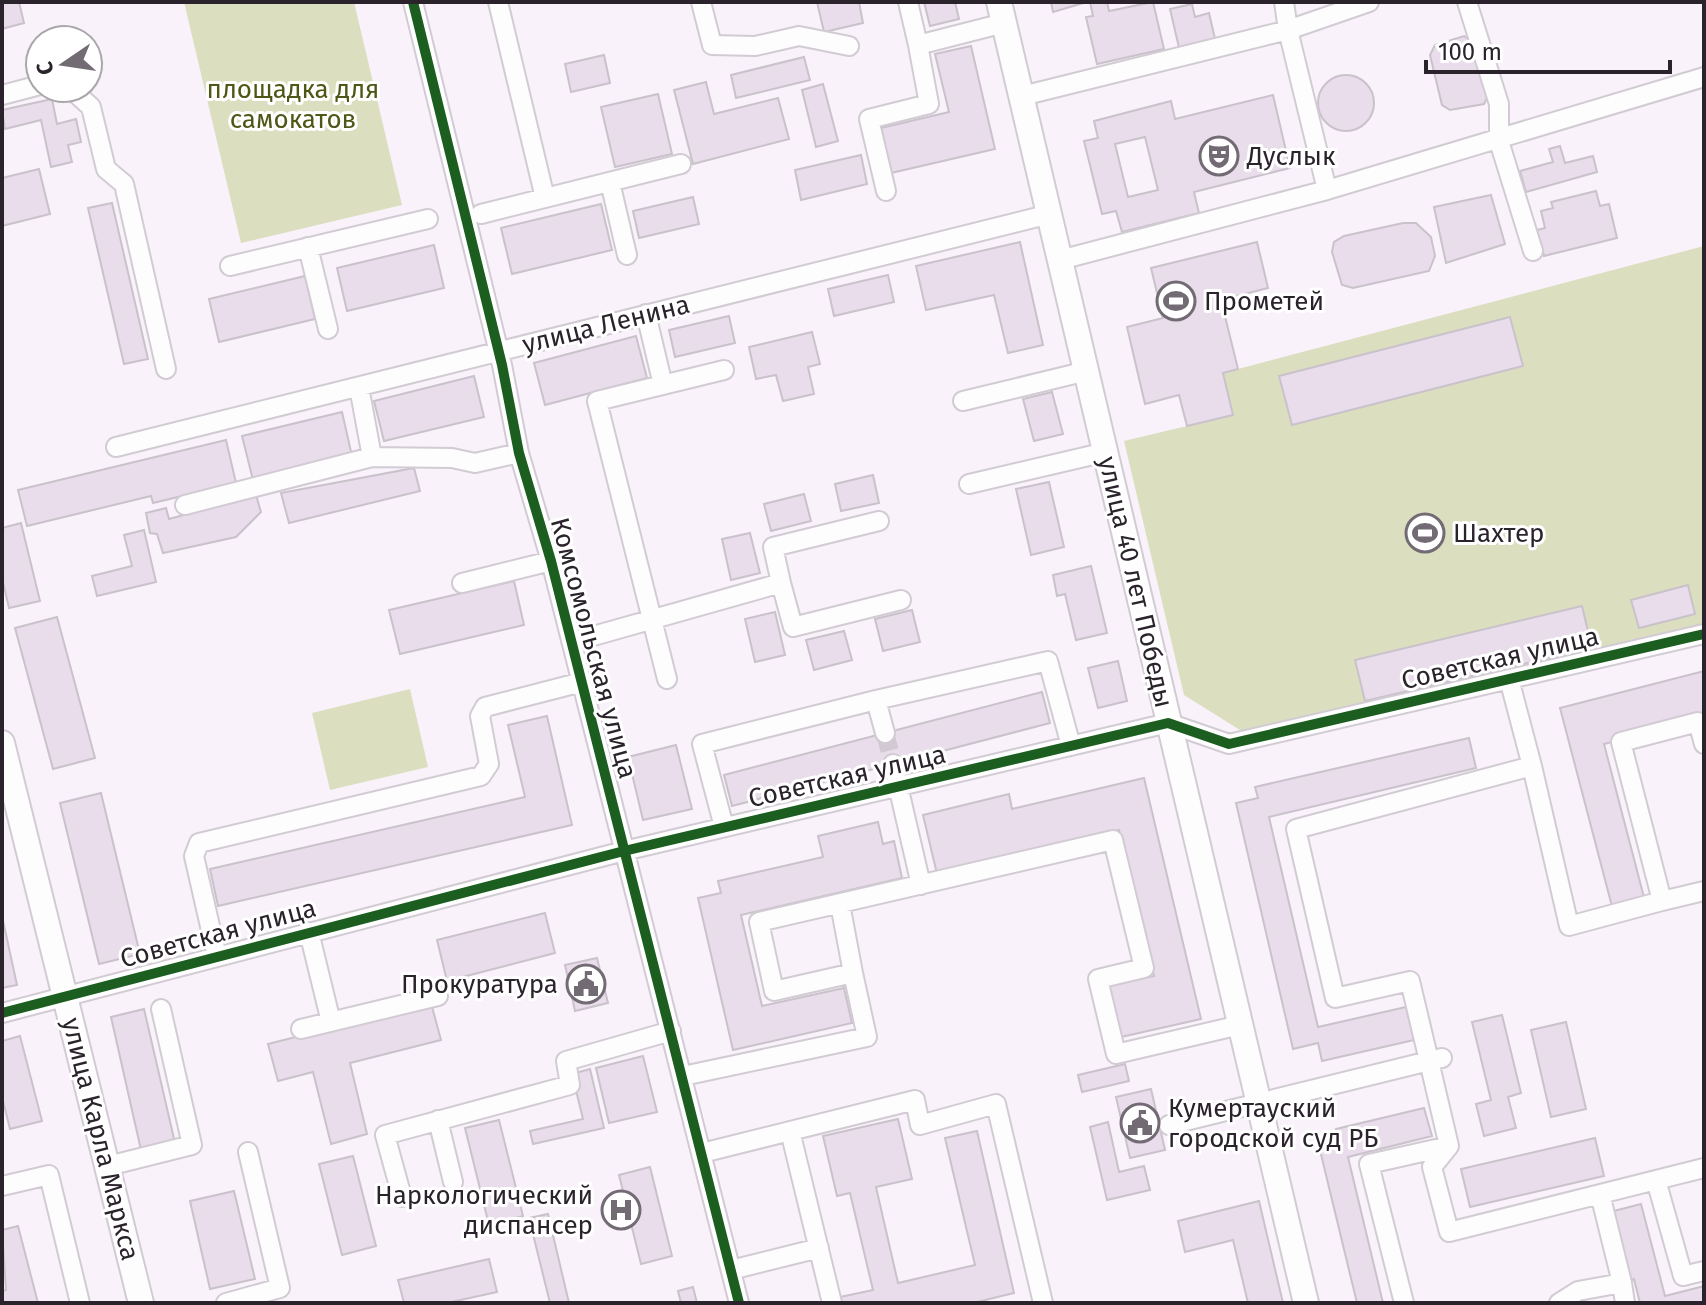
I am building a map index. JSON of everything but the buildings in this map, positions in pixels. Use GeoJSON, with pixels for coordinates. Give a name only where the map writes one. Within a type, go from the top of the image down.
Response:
{"type":"FeatureCollection","features":[{"type":"Feature","properties":{"kind":"main road","name":"улица 40 лет Победы"},"geometry":{"type":"LineString","coordinates":[[1001,13],[1306,1303]]}},
{"type":"Feature","properties":{"kind":"main road","name":"улица Карла Маркса"},"geometry":{"type":"LineString","coordinates":[[2,743],[141,1303]]}},
{"type":"Feature","properties":{"kind":"street","name":"Комсомольская улица"},"geometry":{"type":"LineString","coordinates":[[413,2],[498,350],[519,453],[572,642],[739,1303]]}},
{"type":"Feature","properties":{"kind":"street"},"geometry":{"type":"LineString","coordinates":[[498,2],[545,198]]}},
{"type":"Feature","properties":{"kind":"street"},"geometry":{"type":"LineString","coordinates":[[701,2],[712,45],[755,46],[799,36],[849,46]]}},
{"type":"Feature","properties":{"kind":"street"},"geometry":{"type":"LineString","coordinates":[[886,191],[869,119],[929,104],[908,2]]}},
{"type":"Feature","properties":{"kind":"street"},"geometry":{"type":"LineString","coordinates":[[1284,2],[1327,190]]}},
{"type":"Feature","properties":{"kind":"street"},"geometry":{"type":"LineString","coordinates":[[1022,96],[1288,30],[1369,2]]}},
{"type":"Feature","properties":{"kind":"street"},"geometry":{"type":"LineString","coordinates":[[1467,2],[1499,104],[1499,141],[1533,251]]}},
{"type":"Feature","properties":{"kind":"street"},"geometry":{"type":"LineString","coordinates":[[918,45],[1001,13]]}},
{"type":"Feature","properties":{"kind":"street"},"geometry":{"type":"LineString","coordinates":[[1060,260],[1327,190],[1499,141],[1704,77]]}},
{"type":"Feature","properties":{"kind":"street"},"geometry":{"type":"LineString","coordinates":[[2,95],[24,89]]}},
{"type":"Feature","properties":{"kind":"street"},"geometry":{"type":"LineString","coordinates":[[88,104],[106,169],[124,184],[166,369]]}},
{"type":"Feature","properties":{"kind":"street"},"geometry":{"type":"LineString","coordinates":[[481,214],[681,164]]}},
{"type":"Feature","properties":{"kind":"street"},"geometry":{"type":"LineString","coordinates":[[610,182],[627,255]]}},
{"type":"Feature","properties":{"kind":"street","name":"улица Ленина"},"geometry":{"type":"LineString","coordinates":[[116,447],[1050,214]]}},
{"type":"Feature","properties":{"kind":"street"},"geometry":{"type":"LineString","coordinates":[[230,266],[428,219]]}},
{"type":"Feature","properties":{"kind":"street"},"geometry":{"type":"LineString","coordinates":[[308,247],[328,329]]}},
{"type":"Feature","properties":{"kind":"street"},"geometry":{"type":"LineString","coordinates":[[646,314],[663,385]]}},
{"type":"Feature","properties":{"kind":"street"},"geometry":{"type":"LineString","coordinates":[[667,679],[597,401],[724,370]]}},
{"type":"Feature","properties":{"kind":"street"},"geometry":{"type":"LineString","coordinates":[[963,401],[1087,371]]}},
{"type":"Feature","properties":{"kind":"street"},"geometry":{"type":"LineString","coordinates":[[359,387],[372,457]]}},
{"type":"Feature","properties":{"kind":"street"},"geometry":{"type":"LineString","coordinates":[[969,484],[1106,452]]}},
{"type":"Feature","properties":{"kind":"street"},"geometry":{"type":"LineString","coordinates":[[185,505],[372,457],[452,458],[475,463],[519,453]]}},
{"type":"Feature","properties":{"kind":"street"},"geometry":{"type":"LineString","coordinates":[[879,521],[773,547],[793,627],[901,600]]}},
{"type":"Feature","properties":{"kind":"street"},"geometry":{"type":"LineString","coordinates":[[462,583],[551,561]]}},
{"type":"Feature","properties":{"kind":"street"},"geometry":{"type":"LineString","coordinates":[[572,642],[781,583]]}},
{"type":"Feature","properties":{"kind":"street","name":"Советская улица"},"geometry":{"type":"LineString","coordinates":[[2,1013],[624,851],[1168,723],[1229,744],[1704,634]]}},
{"type":"Feature","properties":{"kind":"street"},"geometry":{"type":"LineString","coordinates":[[724,827],[702,744],[876,700],[1048,661],[1071,746]]}},
{"type":"Feature","properties":{"kind":"street"},"geometry":{"type":"LineString","coordinates":[[1509,679],[1569,926],[1704,891]]}},
{"type":"Feature","properties":{"kind":"street"},"geometry":{"type":"LineString","coordinates":[[217,957],[194,856],[199,843],[481,776],[489,764],[480,716],[485,707],[582,682]]}},
{"type":"Feature","properties":{"kind":"street"},"geometry":{"type":"LineString","coordinates":[[876,700],[885,733]]}},
{"type":"Feature","properties":{"kind":"street"},"geometry":{"type":"LineString","coordinates":[[1662,901],[1621,742],[1698,722],[1704,744]]}},
{"type":"Feature","properties":{"kind":"street"},"geometry":{"type":"LineString","coordinates":[[893,764],[921,885]]}},
{"type":"Feature","properties":{"kind":"street"},"geometry":{"type":"LineString","coordinates":[[1532,766],[1296,829],[1335,998],[1410,981],[1436,1060],[1449,1146],[1432,1167],[1449,1232],[1704,1168]]}},
{"type":"Feature","properties":{"kind":"street"},"geometry":{"type":"LineString","coordinates":[[853,973],[774,991],[759,922],[1113,840],[1144,968],[1098,979],[1116,1054],[1240,1025]]}},
{"type":"Feature","properties":{"kind":"street"},"geometry":{"type":"LineString","coordinates":[[683,1076],[867,1037],[840,904]]}},
{"type":"Feature","properties":{"kind":"street"},"geometry":{"type":"LineString","coordinates":[[309,932],[331,1022]]}},
{"type":"Feature","properties":{"kind":"street"},"geometry":{"type":"LineString","coordinates":[[301,1029],[438,996]]}},
{"type":"Feature","properties":{"kind":"street"},"geometry":{"type":"LineString","coordinates":[[108,1166],[192,1145],[161,1009]]}},
{"type":"Feature","properties":{"kind":"street"},"geometry":{"type":"LineString","coordinates":[[402,1197],[385,1135],[570,1085],[566,1061],[671,1031]]}},
{"type":"Feature","properties":{"kind":"street"},"geometry":{"type":"LineString","coordinates":[[1169,1125],[1436,1060]]}},
{"type":"Feature","properties":{"kind":"street"},"geometry":{"type":"LineString","coordinates":[[702,1153],[915,1100],[920,1125],[996,1104],[1043,1303]]}},
{"type":"Feature","properties":{"kind":"street"},"geometry":{"type":"LineString","coordinates":[[438,1120],[453,1182]]}},
{"type":"Feature","properties":{"kind":"street"},"geometry":{"type":"LineString","coordinates":[[790,1131],[832,1303]]}},
{"type":"Feature","properties":{"kind":"street"},"geometry":{"type":"LineString","coordinates":[[1404,1303],[1369,1164],[1449,1146]]}},
{"type":"Feature","properties":{"kind":"street"},"geometry":{"type":"LineString","coordinates":[[226,1303],[280,1288],[248,1152]]}},
{"type":"Feature","properties":{"kind":"street"},"geometry":{"type":"LineString","coordinates":[[2,1186],[49,1175],[80,1303]]}},
{"type":"Feature","properties":{"kind":"street"},"geometry":{"type":"LineString","coordinates":[[1656,1180],[1683,1276],[1704,1271]]}},
{"type":"Feature","properties":{"kind":"street"},"geometry":{"type":"LineString","coordinates":[[1600,1194],[1625,1303]]}},
{"type":"Feature","properties":{"kind":"street"},"geometry":{"type":"LineString","coordinates":[[731,1270],[819,1248]]}},
{"type":"Feature","properties":{"kind":"street"},"geometry":{"type":"LineString","coordinates":[[1559,1303],[1567,1301],[1578,1291],[1622,1283]]}},
{"type":"Feature","properties":{"kind":"green space","name":"площадка для самокатов"},"geometry":{"type":"Polygon","coordinates":[[[184,2],[354,2],[402,205],[241,243],[184,2]]]}},
{"type":"Feature","properties":{"kind":"green space","name":"Шахтер"},"geometry":{"type":"Polygon","coordinates":[[[1704,246],[1704,625],[1248,735],[1184,695],[1124,441],[1233,415],[1223,373],[1704,246]]]}},
{"type":"Feature","properties":{"kind":"green space"},"geometry":{"type":"Polygon","coordinates":[[[410,689],[428,767],[330,790],[312,713],[410,689]]]}},
{"type":"Feature","properties":{"kind":"tunnel"},"geometry":{"type":"LineString","coordinates":[[885,733],[893,764]]}},
{"type":"Feature","properties":{"kind":"cycle path"},"geometry":{"type":"LineString","coordinates":[[413,2],[502,365],[519,453],[551,561],[739,1303]]}},
{"type":"Feature","properties":{"kind":"cycle path"},"geometry":{"type":"LineString","coordinates":[[2,1013],[624,851],[1168,723],[1229,744],[1704,634]]}},
{"type":"Feature","properties":{"kind":"place","name":"Дуслык"},"geometry":{"type":"Point","coordinates":[1219,156]}},
{"type":"Feature","properties":{"kind":"place","name":"Прометей"},"geometry":{"type":"Point","coordinates":[1176,301]}},
{"type":"Feature","properties":{"kind":"place","name":"Шахтер"},"geometry":{"type":"Point","coordinates":[1425,533]}},
{"type":"Feature","properties":{"kind":"place","name":"Прокуратура"},"geometry":{"type":"Point","coordinates":[586,984]}},
{"type":"Feature","properties":{"kind":"place","name":"Кумертауский городской суд РБ"},"geometry":{"type":"Point","coordinates":[1140,1123]}},
{"type":"Feature","properties":{"kind":"place","name":"Наркологический диспансер"},"geometry":{"type":"Point","coordinates":[621,1210]}}]}
